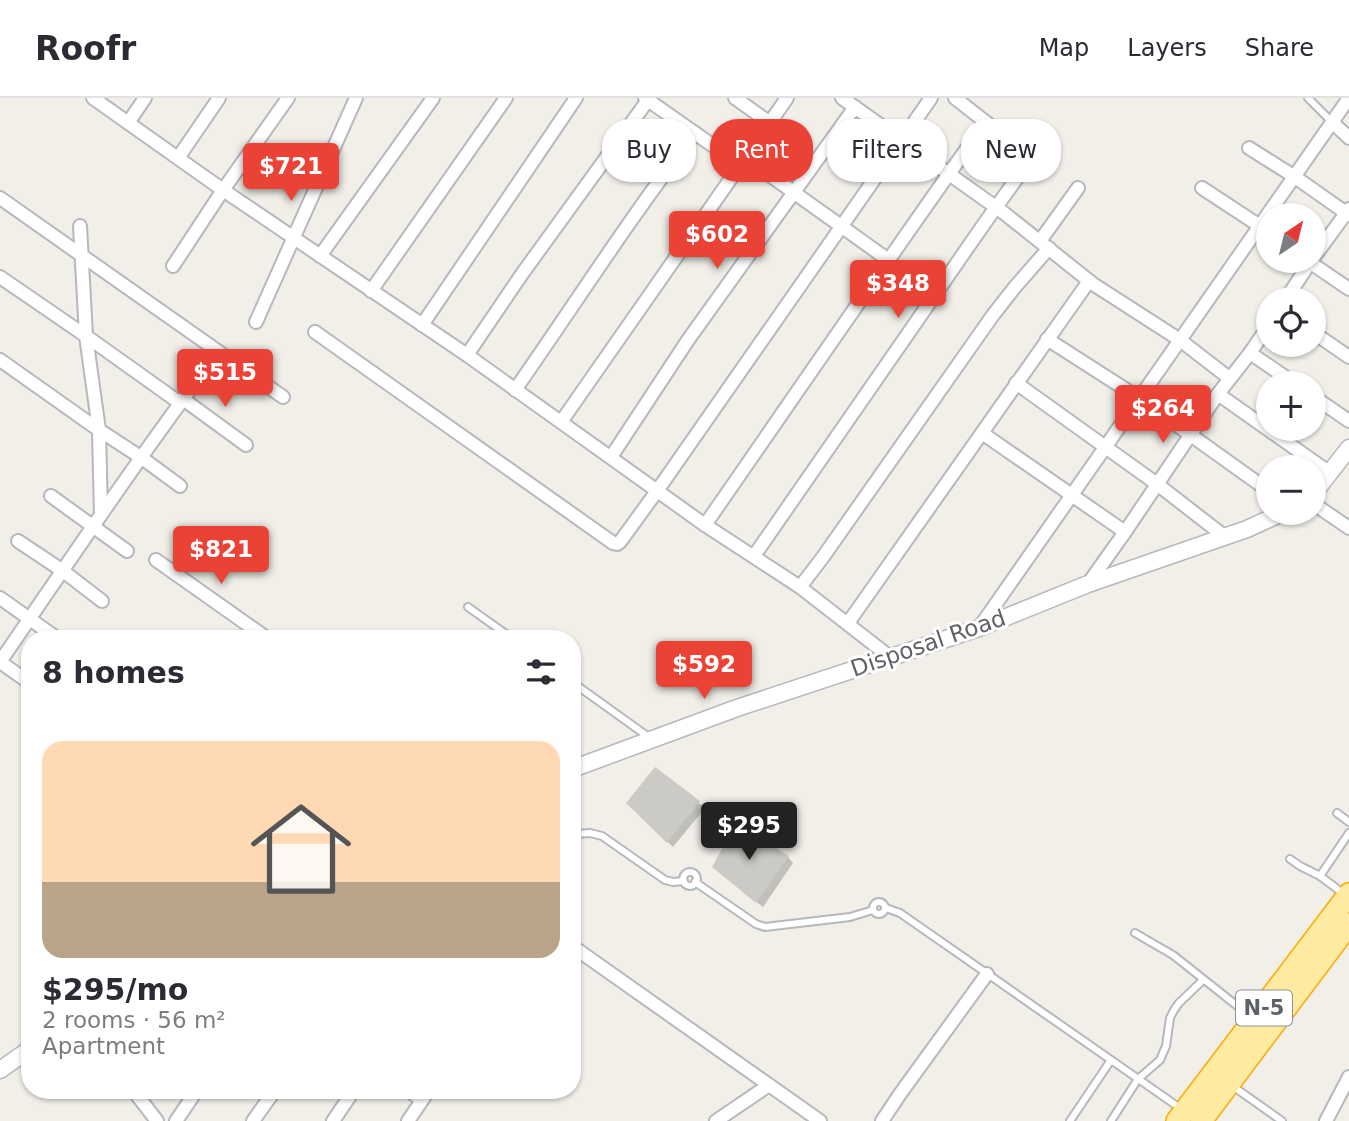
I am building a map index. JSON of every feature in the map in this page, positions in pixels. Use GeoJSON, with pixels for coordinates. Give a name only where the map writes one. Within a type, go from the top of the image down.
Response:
{"type":"FeatureCollection","features":[{"type":"Feature","properties":{"kind":"highway","name":"N-5"},"geometry":{"type":"LineString","coordinates":[[1188,1118],[1230,1083],[1262,1025],[1348,895]]}},
{"type":"Feature","properties":{"kind":"highway","name":"N-5"},"geometry":{"type":"LineString","coordinates":[[1188,1118],[1262,1025],[1349,924]]}},
{"type":"Feature","properties":{"kind":"street"},"geometry":{"type":"LineString","coordinates":[[93,98],[294,239],[467,355],[705,525],[800,587],[890,657]]}},
{"type":"Feature","properties":{"kind":"street"},"geometry":{"type":"LineString","coordinates":[[128,122],[145,98]]}},
{"type":"Feature","properties":{"kind":"street"},"geometry":{"type":"LineString","coordinates":[[178,158],[219,98]]}},
{"type":"Feature","properties":{"kind":"street"},"geometry":{"type":"LineString","coordinates":[[173,266],[288,98]]}},
{"type":"Feature","properties":{"kind":"street"},"geometry":{"type":"LineString","coordinates":[[256,322],[356,98]]}},
{"type":"Feature","properties":{"kind":"street"},"geometry":{"type":"LineString","coordinates":[[320,256],[433,98]]}},
{"type":"Feature","properties":{"kind":"street"},"geometry":{"type":"LineString","coordinates":[[371,291],[506,98]]}},
{"type":"Feature","properties":{"kind":"street"},"geometry":{"type":"LineString","coordinates":[[422,325],[576,98]]}},
{"type":"Feature","properties":{"kind":"street"},"geometry":{"type":"LineString","coordinates":[[735,98],[764,119]]}},
{"type":"Feature","properties":{"kind":"street"},"geometry":{"type":"LineString","coordinates":[[773,119],[788,98]]}},
{"type":"Feature","properties":{"kind":"street"},"geometry":{"type":"LineString","coordinates":[[842,98],[871,119]]}},
{"type":"Feature","properties":{"kind":"street"},"geometry":{"type":"LineString","coordinates":[[916,119],[931,98]]}},
{"type":"Feature","properties":{"kind":"street"},"geometry":{"type":"LineString","coordinates":[[955,98],[980,119]]}},
{"type":"Feature","properties":{"kind":"street"},"geometry":{"type":"LineString","coordinates":[[1280,203],[1349,98]]}},
{"type":"Feature","properties":{"kind":"street"},"geometry":{"type":"LineString","coordinates":[[467,355],[522,274],[651,100],[676,119]]}},
{"type":"Feature","properties":{"kind":"street"},"geometry":{"type":"LineString","coordinates":[[611,457],[688,340],[855,107]]}},
{"type":"Feature","properties":{"kind":"street"},"geometry":{"type":"LineString","coordinates":[[1332,122],[1349,138]]}},
{"type":"Feature","properties":{"kind":"street"},"geometry":{"type":"LineString","coordinates":[[1249,148],[1348,213],[1326,241]]}},
{"type":"Feature","properties":{"kind":"street"},"geometry":{"type":"LineString","coordinates":[[705,525],[887,259],[961,156]]}},
{"type":"Feature","properties":{"kind":"street"},"geometry":{"type":"LineString","coordinates":[[948,174],[1045,244],[1089,281],[1180,340],[1230,378]]}},
{"type":"Feature","properties":{"kind":"street"},"geometry":{"type":"LineString","coordinates":[[516,390],[658,182]]}},
{"type":"Feature","properties":{"kind":"street"},"geometry":{"type":"LineString","coordinates":[[561,422],[729,182]]}},
{"type":"Feature","properties":{"kind":"street"},"geometry":{"type":"LineString","coordinates":[[778,182],[887,259]]}},
{"type":"Feature","properties":{"kind":"street"},"geometry":{"type":"LineString","coordinates":[[315,332],[617,544],[873,182]]}},
{"type":"Feature","properties":{"kind":"street"},"geometry":{"type":"LineString","coordinates":[[754,556],[1015,182]]}},
{"type":"Feature","properties":{"kind":"street"},"geometry":{"type":"LineString","coordinates":[[800,587],[1045,244],[1078,188]]}},
{"type":"Feature","properties":{"kind":"street"},"geometry":{"type":"LineString","coordinates":[[1202,188],[1256,224]]}},
{"type":"Feature","properties":{"kind":"street"},"geometry":{"type":"LineString","coordinates":[[0,198],[283,397]]}},
{"type":"Feature","properties":{"kind":"street"},"geometry":{"type":"LineString","coordinates":[[80,226],[86,336],[99,430],[102,514]]}},
{"type":"Feature","properties":{"kind":"street"},"geometry":{"type":"LineString","coordinates":[[979,628],[1180,340],[1256,240]]}},
{"type":"Feature","properties":{"kind":"street"},"geometry":{"type":"LineString","coordinates":[[1326,271],[1349,289]]}},
{"type":"Feature","properties":{"kind":"street"},"geometry":{"type":"LineString","coordinates":[[0,276],[246,446]]}},
{"type":"Feature","properties":{"kind":"street"},"geometry":{"type":"LineString","coordinates":[[848,623],[1089,281]]}},
{"type":"Feature","properties":{"kind":"street"},"geometry":{"type":"LineString","coordinates":[[1047,339],[1139,398],[1256,482]]}},
{"type":"Feature","properties":{"kind":"street"},"geometry":{"type":"LineString","coordinates":[[1326,341],[1349,357]]}},
{"type":"Feature","properties":{"kind":"street"},"geometry":{"type":"LineString","coordinates":[[1088,584],[1218,394],[1256,344]]}},
{"type":"Feature","properties":{"kind":"street"},"geometry":{"type":"LineString","coordinates":[[22,630],[218,352]]}},
{"type":"Feature","properties":{"kind":"street"},"geometry":{"type":"LineString","coordinates":[[1250,353],[1276,371]]}},
{"type":"Feature","properties":{"kind":"street"},"geometry":{"type":"LineString","coordinates":[[0,360],[180,486]]}},
{"type":"Feature","properties":{"kind":"street"},"geometry":{"type":"LineString","coordinates":[[1016,383],[1157,484],[1224,536]]}},
{"type":"Feature","properties":{"kind":"street"},"geometry":{"type":"LineString","coordinates":[[1218,394],[1330,473]]}},
{"type":"Feature","properties":{"kind":"street"},"geometry":{"type":"LineString","coordinates":[[1326,405],[1349,421]]}},
{"type":"Feature","properties":{"kind":"street"},"geometry":{"type":"LineString","coordinates":[[982,433],[1125,532]]}},
{"type":"Feature","properties":{"kind":"street"},"geometry":{"type":"LineString","coordinates":[[1326,478],[1349,448]]}},
{"type":"Feature","properties":{"kind":"street"},"geometry":{"type":"LineString","coordinates":[[51,496],[127,551]]}},
{"type":"Feature","properties":{"kind":"street"},"geometry":{"type":"LineString","coordinates":[[1326,512],[1349,528]]}},
{"type":"Feature","properties":{"kind":"street","name":"Disposal Road"},"geometry":{"type":"LineString","coordinates":[[581,766],[737,708],[979,628],[1088,584],[1256,525]]}},
{"type":"Feature","properties":{"kind":"street"},"geometry":{"type":"LineString","coordinates":[[18,541],[102,601]]}},
{"type":"Feature","properties":{"kind":"street"},"geometry":{"type":"LineString","coordinates":[[156,560],[255,630]]}},
{"type":"Feature","properties":{"kind":"street"},"geometry":{"type":"LineString","coordinates":[[0,598],[45,630]]}},
{"type":"Feature","properties":{"kind":"street"},"geometry":{"type":"LineString","coordinates":[[21,632],[0,662],[21,677]]}},
{"type":"Feature","properties":{"kind":"street"},"geometry":{"type":"LineString","coordinates":[[581,952],[820,1121]]}},
{"type":"Feature","properties":{"kind":"street"},"geometry":{"type":"LineString","coordinates":[[883,1121],[987,974]]}},
{"type":"Feature","properties":{"kind":"street"},"geometry":{"type":"LineString","coordinates":[[0,1070],[21,1055]]}},
{"type":"Feature","properties":{"kind":"street"},"geometry":{"type":"LineString","coordinates":[[1326,1121],[1349,1077]]}},
{"type":"Feature","properties":{"kind":"street"},"geometry":{"type":"LineString","coordinates":[[716,1121],[769,1085]]}},
{"type":"Feature","properties":{"kind":"street"},"geometry":{"type":"LineString","coordinates":[[137,1099],[143,1121]]}},
{"type":"Feature","properties":{"kind":"street"},"geometry":{"type":"LineString","coordinates":[[140,1099],[157,1121]]}},
{"type":"Feature","properties":{"kind":"street"},"geometry":{"type":"LineString","coordinates":[[176,1121],[191,1099]]}},
{"type":"Feature","properties":{"kind":"street"},"geometry":{"type":"LineString","coordinates":[[253,1121],[269,1099]]}},
{"type":"Feature","properties":{"kind":"street"},"geometry":{"type":"LineString","coordinates":[[333,1121],[349,1099]]}},
{"type":"Feature","properties":{"kind":"street"},"geometry":{"type":"LineString","coordinates":[[408,1121],[422,1099]]}},
{"type":"Feature","properties":{"kind":"lane"},"geometry":{"type":"LineString","coordinates":[[1308,98],[1332,122]]}},
{"type":"Feature","properties":{"kind":"lane"},"geometry":{"type":"LineString","coordinates":[[468,607],[500,630]]}},
{"type":"Feature","properties":{"kind":"lane"},"geometry":{"type":"LineString","coordinates":[[581,689],[652,740]]}},
{"type":"Feature","properties":{"kind":"lane"},"geometry":{"type":"LineString","coordinates":[[1337,813],[1349,822]]}},
{"type":"Feature","properties":{"kind":"lane"},"geometry":{"type":"LineString","coordinates":[[1320,876],[1349,833]]}},
{"type":"Feature","properties":{"kind":"lane"},"geometry":{"type":"LineString","coordinates":[[581,834],[598,834],[665,880],[684,881],[688,885],[695,882]]}},
{"type":"Feature","properties":{"kind":"lane"},"geometry":{"type":"LineString","coordinates":[[1290,859],[1348,895]]}},
{"type":"Feature","properties":{"kind":"lane"},"geometry":{"type":"LineString","coordinates":[[684,881],[685,874],[690,872],[695,874],[695,882]]}},
{"type":"Feature","properties":{"kind":"lane"},"geometry":{"type":"LineString","coordinates":[[695,882],[756,924],[765,927],[850,917],[873,910],[873,905],[878,902],[883,903],[886,908],[900,913],[1138,1079],[1188,1118]]}},
{"type":"Feature","properties":{"kind":"lane"},"geometry":{"type":"LineString","coordinates":[[1135,933],[1174,955],[1262,1025]]}},
{"type":"Feature","properties":{"kind":"lane"},"geometry":{"type":"LineString","coordinates":[[1111,1121],[1138,1079],[1155,1065],[1164,1053],[1174,1010],[1203,980]]}},
{"type":"Feature","properties":{"kind":"lane"},"geometry":{"type":"LineString","coordinates":[[1074,1120],[1111,1060]]}},
{"type":"Feature","properties":{"kind":"lane"},"geometry":{"type":"LineString","coordinates":[[1230,1083],[1282,1121]]}},
{"type":"Feature","properties":{"kind":"building"},"geometry":{"type":"Polygon","coordinates":[[[655,767],[700,801],[667,843],[626,803],[655,767]]]}},
{"type":"Feature","properties":{"kind":"building"},"geometry":{"type":"Polygon","coordinates":[[[736,823],[789,856],[756,903],[712,867],[736,823]]]}}]}
